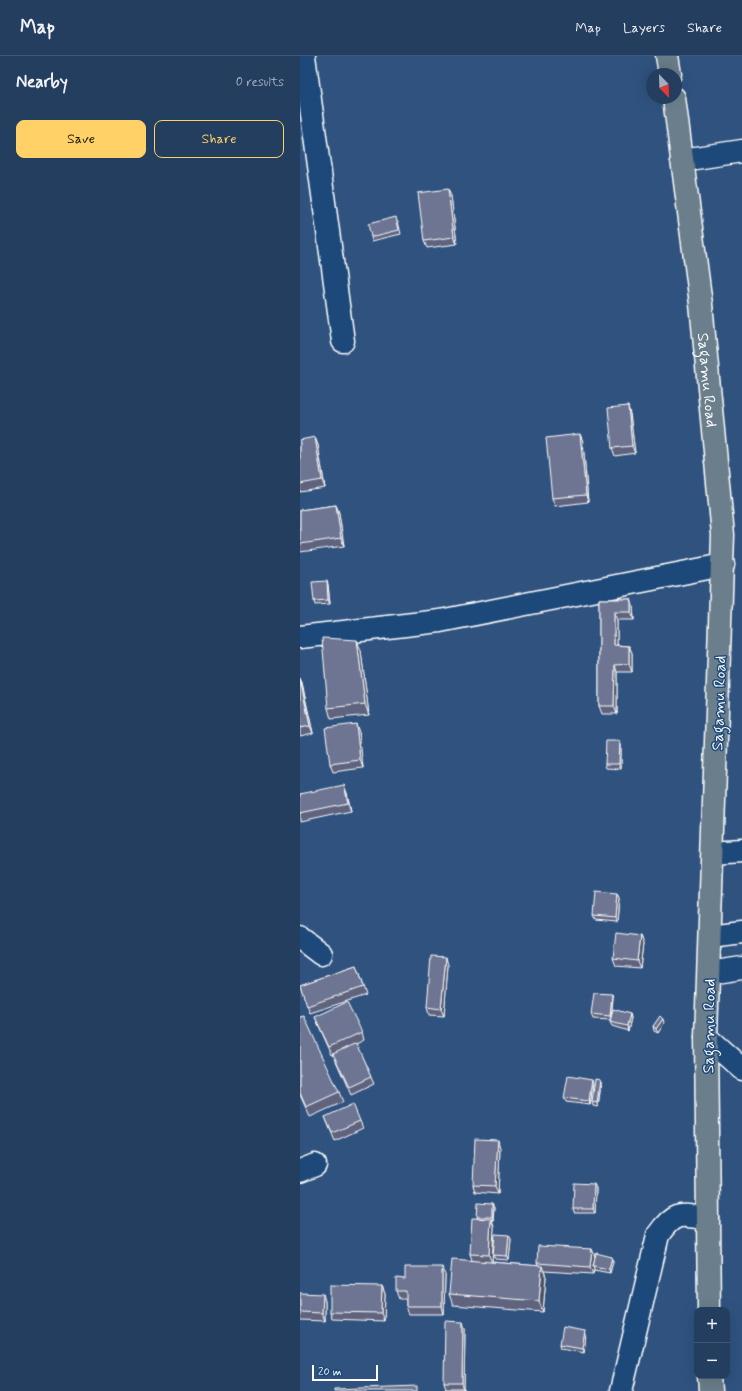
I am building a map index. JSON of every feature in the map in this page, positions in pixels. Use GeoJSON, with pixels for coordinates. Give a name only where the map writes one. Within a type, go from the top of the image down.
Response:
{"type":"FeatureCollection","features":[{"type":"Feature","properties":{"kind":"highway"},"geometry":{"type":"LineString","coordinates":[[667,56],[669,68]]}},
{"type":"Feature","properties":{"kind":"highway","name":"Sagamu Road"},"geometry":{"type":"LineString","coordinates":[[675,104],[702,311],[723,535],[706,1037],[709,1307]]}},
{"type":"Feature","properties":{"kind":"highway"},"geometry":{"type":"LineString","coordinates":[[710,1379],[710,1391]]}},
{"type":"Feature","properties":{"kind":"street"},"geometry":{"type":"LineString","coordinates":[[304,56],[343,341]]}},
{"type":"Feature","properties":{"kind":"street"},"geometry":{"type":"LineString","coordinates":[[682,160],[742,151]]}},
{"type":"Feature","properties":{"kind":"street"},"geometry":{"type":"LineString","coordinates":[[300,637],[440,621],[723,565]]}},
{"type":"Feature","properties":{"kind":"street"},"geometry":{"type":"LineString","coordinates":[[713,853],[742,851]]}},
{"type":"Feature","properties":{"kind":"street"},"geometry":{"type":"LineString","coordinates":[[710,936],[742,932]]}},
{"type":"Feature","properties":{"kind":"street"},"geometry":{"type":"LineString","coordinates":[[300,938],[321,954]]}},
{"type":"Feature","properties":{"kind":"street"},"geometry":{"type":"LineString","coordinates":[[709,973],[742,968]]}},
{"type":"Feature","properties":{"kind":"street"},"geometry":{"type":"LineString","coordinates":[[706,1037],[742,1068]]}},
{"type":"Feature","properties":{"kind":"street"},"geometry":{"type":"LineString","coordinates":[[621,1391],[658,1235],[667,1222],[681,1215],[708,1219]]}},
{"type":"Feature","properties":{"kind":"building"},"geometry":{"type":"Polygon","coordinates":[[[448,189],[454,237],[424,241],[418,193],[448,189]]]}},
{"type":"Feature","properties":{"kind":"building"},"geometry":{"type":"Polygon","coordinates":[[[396,217],[399,230],[371,237],[368,224],[396,217]]]}},
{"type":"Feature","properties":{"kind":"building"},"geometry":{"type":"Polygon","coordinates":[[[628,406],[632,446],[612,448],[608,408],[628,406]]]}},
{"type":"Feature","properties":{"kind":"building"},"geometry":{"type":"Polygon","coordinates":[[[580,434],[586,495],[552,498],[546,438],[580,434]]]}},
{"type":"Feature","properties":{"kind":"building"},"geometry":{"type":"Polygon","coordinates":[[[315,437],[322,480],[300,484],[300,440],[315,437]]]}},
{"type":"Feature","properties":{"kind":"building"},"geometry":{"type":"Polygon","coordinates":[[[336,505],[341,538],[300,544],[300,510],[336,505]]]}},
{"type":"Feature","properties":{"kind":"building"},"geometry":{"type":"Polygon","coordinates":[[[327,581],[328,600],[314,601],[312,582],[327,581]]]}},
{"type":"Feature","properties":{"kind":"building"},"geometry":{"type":"Polygon","coordinates":[[[599,599],[631,599],[631,612],[614,612],[614,645],[629,646],[629,664],[615,665],[614,706],[599,706],[599,599]]]}},
{"type":"Feature","properties":{"kind":"building"},"geometry":{"type":"Polygon","coordinates":[[[322,638],[357,640],[365,704],[328,708],[322,638]]]}},
{"type":"Feature","properties":{"kind":"building"},"geometry":{"type":"Polygon","coordinates":[[[300,679],[310,726],[300,728],[300,679]]]}},
{"type":"Feature","properties":{"kind":"building"},"geometry":{"type":"Polygon","coordinates":[[[356,724],[360,760],[330,764],[325,728],[356,724]]]}},
{"type":"Feature","properties":{"kind":"building"},"geometry":{"type":"Polygon","coordinates":[[[606,741],[620,741],[619,764],[605,764],[606,741]]]}},
{"type":"Feature","properties":{"kind":"building"},"geometry":{"type":"Polygon","coordinates":[[[344,785],[348,803],[300,813],[300,794],[344,785]]]}},
{"type":"Feature","properties":{"kind":"building"},"geometry":{"type":"Polygon","coordinates":[[[596,892],[617,894],[615,918],[594,916],[596,892]]]}},
{"type":"Feature","properties":{"kind":"building"},"geometry":{"type":"Polygon","coordinates":[[[616,933],[640,936],[637,961],[613,958],[616,933]]]}},
{"type":"Feature","properties":{"kind":"building"},"geometry":{"type":"Polygon","coordinates":[[[431,956],[446,957],[441,1009],[427,1007],[431,956]]]}},
{"type":"Feature","properties":{"kind":"building"},"geometry":{"type":"Polygon","coordinates":[[[356,966],[363,987],[307,1006],[300,985],[356,966]]]}},
{"type":"Feature","properties":{"kind":"building"},"geometry":{"type":"Polygon","coordinates":[[[594,993],[612,994],[610,1016],[591,1014],[594,993]]]}},
{"type":"Feature","properties":{"kind":"building"},"geometry":{"type":"Polygon","coordinates":[[[347,1002],[362,1032],[329,1047],[315,1017],[347,1002]]]}},
{"type":"Feature","properties":{"kind":"building"},"geometry":{"type":"Polygon","coordinates":[[[613,1009],[630,1014],[627,1026],[610,1022],[613,1009]]]}},
{"type":"Feature","properties":{"kind":"building"},"geometry":{"type":"Polygon","coordinates":[[[304,1016],[339,1092],[306,1107],[300,1093],[300,1017],[304,1016]]]}},
{"type":"Feature","properties":{"kind":"building"},"geometry":{"type":"Polygon","coordinates":[[[660,1016],[663,1019],[656,1029],[653,1026],[660,1016]]]}},
{"type":"Feature","properties":{"kind":"building"},"geometry":{"type":"Polygon","coordinates":[[[356,1043],[371,1077],[349,1087],[333,1054],[356,1043]]]}},
{"type":"Feature","properties":{"kind":"building"},"geometry":{"type":"Polygon","coordinates":[[[568,1076],[592,1080],[589,1101],[564,1098],[568,1076]]]}},
{"type":"Feature","properties":{"kind":"building"},"geometry":{"type":"Polygon","coordinates":[[[595,1079],[600,1080],[597,1103],[592,1102],[595,1079]]]}},
{"type":"Feature","properties":{"kind":"building"},"geometry":{"type":"Polygon","coordinates":[[[353,1104],[360,1121],[332,1133],[325,1117],[353,1104]]]}},
{"type":"Feature","properties":{"kind":"building"},"geometry":{"type":"Polygon","coordinates":[[[475,1139],[498,1140],[495,1186],[473,1185],[475,1139]]]}},
{"type":"Feature","properties":{"kind":"building"},"geometry":{"type":"Polygon","coordinates":[[[574,1183],[594,1184],[593,1209],[573,1209],[574,1183]]]}},
{"type":"Feature","properties":{"kind":"building"},"geometry":{"type":"Polygon","coordinates":[[[478,1203],[492,1204],[492,1217],[477,1217],[478,1203]]]}},
{"type":"Feature","properties":{"kind":"building"},"geometry":{"type":"Polygon","coordinates":[[[472,1218],[491,1219],[489,1255],[470,1254],[472,1218]]]}},
{"type":"Feature","properties":{"kind":"building"},"geometry":{"type":"Polygon","coordinates":[[[495,1234],[509,1235],[507,1256],[493,1255],[495,1234]]]}},
{"type":"Feature","properties":{"kind":"building"},"geometry":{"type":"Polygon","coordinates":[[[538,1246],[592,1249],[590,1267],[537,1263],[538,1246]]]}},
{"type":"Feature","properties":{"kind":"building"},"geometry":{"type":"Polygon","coordinates":[[[596,1253],[612,1257],[609,1269],[593,1266],[596,1253]]]}},
{"type":"Feature","properties":{"kind":"building"},"geometry":{"type":"Polygon","coordinates":[[[452,1259],[542,1266],[539,1301],[449,1294],[452,1259]]]}},
{"type":"Feature","properties":{"kind":"building"},"geometry":{"type":"Polygon","coordinates":[[[405,1267],[442,1267],[442,1306],[406,1306],[406,1291],[396,1291],[396,1278],[405,1279],[405,1267]]]}},
{"type":"Feature","properties":{"kind":"building"},"geometry":{"type":"Polygon","coordinates":[[[330,1285],[382,1286],[381,1313],[330,1312],[330,1285]]]}},
{"type":"Feature","properties":{"kind":"building"},"geometry":{"type":"Polygon","coordinates":[[[300,1293],[323,1294],[322,1313],[300,1312],[300,1293]]]}},
{"type":"Feature","properties":{"kind":"building"},"geometry":{"type":"Polygon","coordinates":[[[445,1321],[463,1322],[462,1383],[444,1383],[445,1321]]]}},
{"type":"Feature","properties":{"kind":"building"},"geometry":{"type":"Polygon","coordinates":[[[563,1327],[585,1331],[582,1348],[560,1344],[563,1327]]]}},
{"type":"Feature","properties":{"kind":"building"},"geometry":{"type":"Polygon","coordinates":[[[417,1386],[417,1391],[334,1391],[334,1389],[417,1386]]]}},
{"type":"Feature","properties":{"kind":"building"},"geometry":{"type":"Polygon","coordinates":[[[446,1389],[464,1389],[464,1391],[446,1391],[446,1389]]]}}]}
